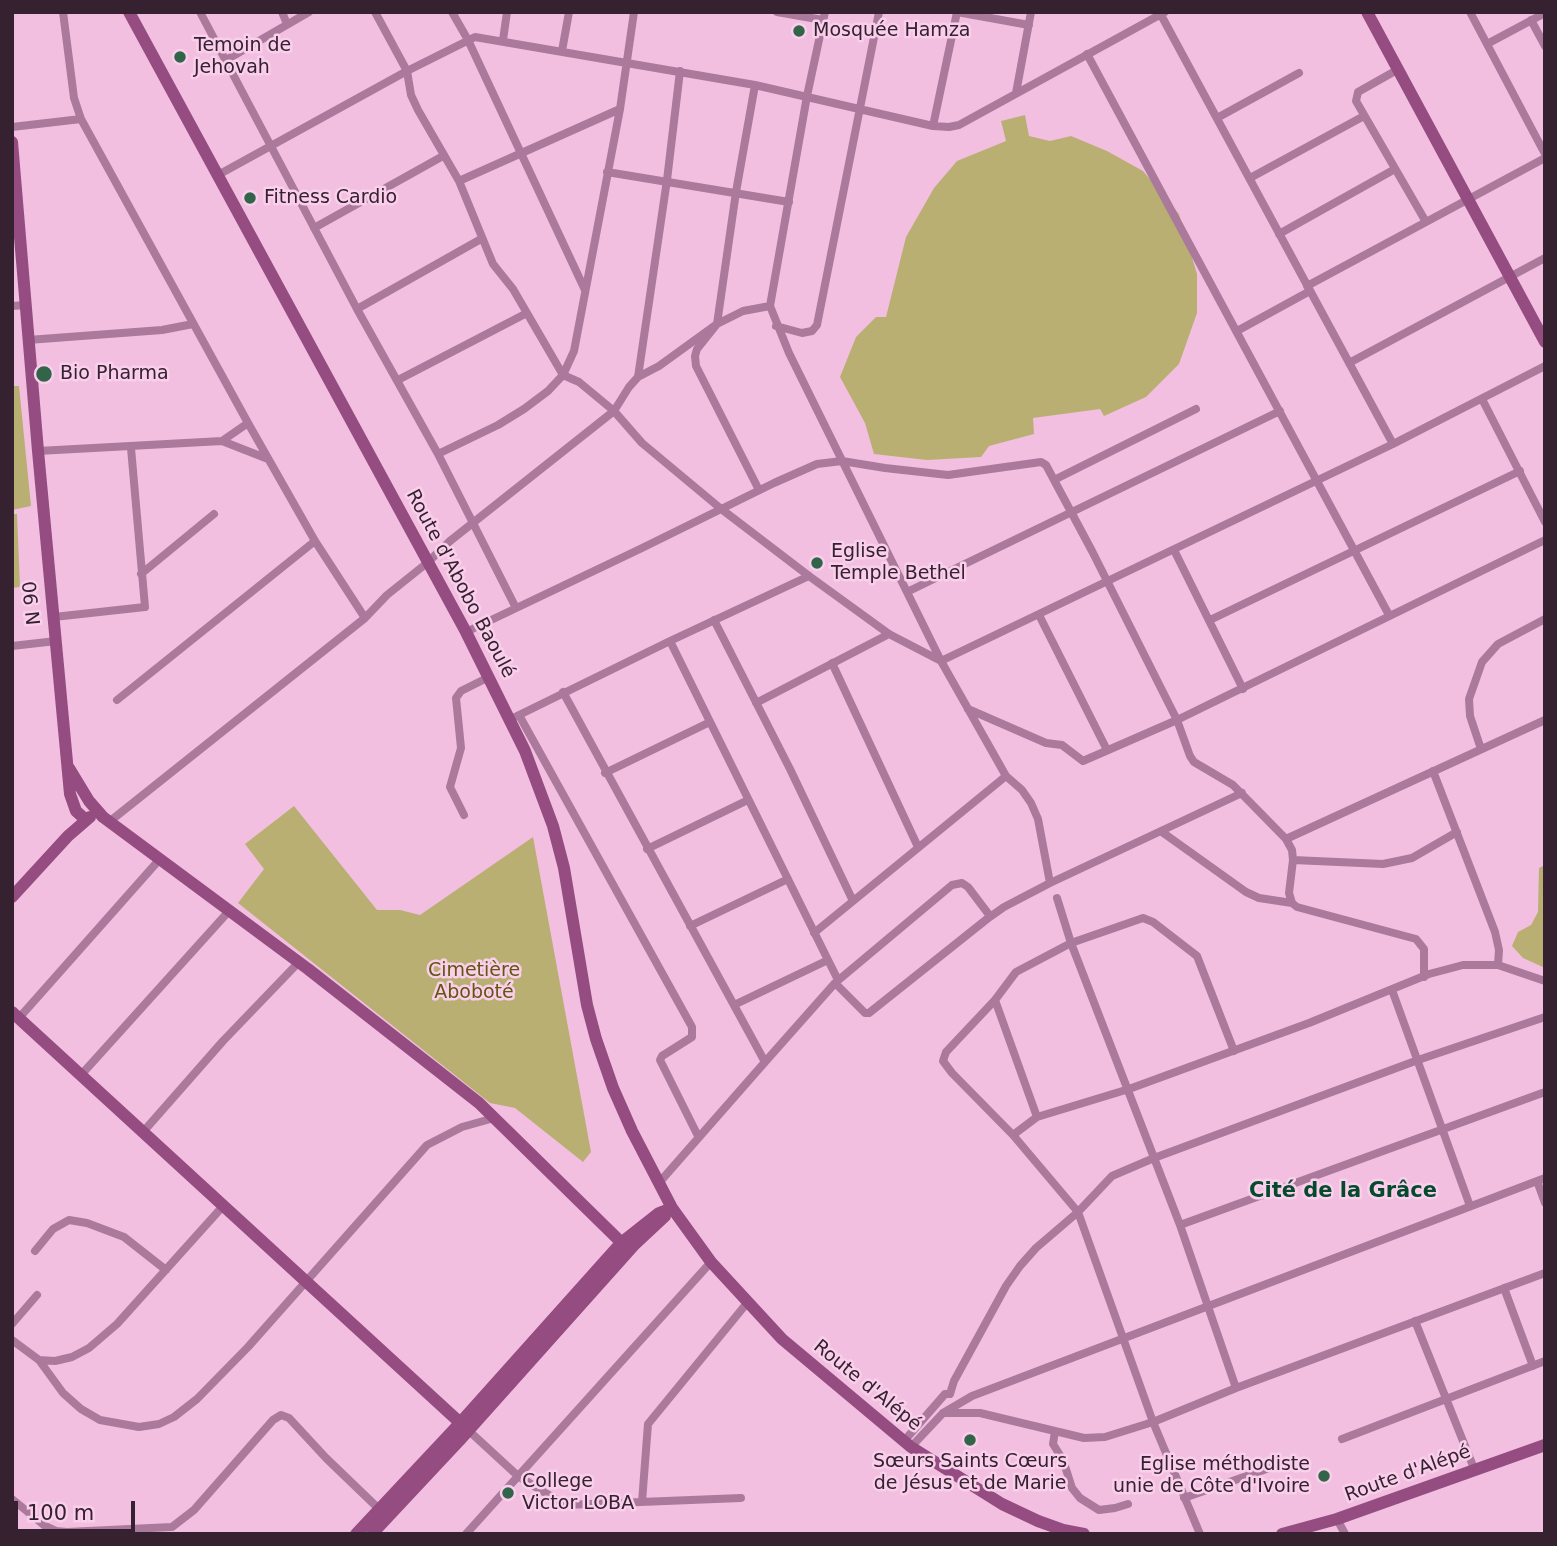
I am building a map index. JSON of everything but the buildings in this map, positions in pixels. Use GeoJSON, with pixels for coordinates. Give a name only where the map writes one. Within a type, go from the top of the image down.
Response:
{"type":"FeatureCollection","features":[{"type":"Feature","properties":{"kind":"main road","name":"Route d'Abobo Baoulé"},"geometry":{"type":"LineString","coordinates":[[130,12],[489,677],[515,717],[553,826],[564,868],[587,1005],[596,1040],[613,1088],[672,1208]]}},
{"type":"Feature","properties":{"kind":"main road"},"geometry":{"type":"LineString","coordinates":[[1367,12],[1545,342]]}},
{"type":"Feature","properties":{"kind":"main road","name":"N 90"},"geometry":{"type":"LineString","coordinates":[[12,142],[15,212],[26,305],[70,794],[81,815]]}},
{"type":"Feature","properties":{"kind":"main road","name":"N 90"},"geometry":{"type":"LineString","coordinates":[[69,768],[92,805],[109,822],[479,1103],[625,1247]]}},
{"type":"Feature","properties":{"kind":"main road"},"geometry":{"type":"LineString","coordinates":[[12,897],[68,836],[81,815],[92,805]]}},
{"type":"Feature","properties":{"kind":"main road"},"geometry":{"type":"LineString","coordinates":[[81,815],[109,822]]}},
{"type":"Feature","properties":{"kind":"main road"},"geometry":{"type":"LineString","coordinates":[[15,1016],[464,1427]]}},
{"type":"Feature","properties":{"kind":"main road"},"geometry":{"type":"LineString","coordinates":[[372,1534],[625,1247],[659,1213],[672,1208]]}},
{"type":"Feature","properties":{"kind":"main road","name":"Route d'Alépé"},"geometry":{"type":"LineString","coordinates":[[672,1208],[711,1262],[782,1339],[907,1444],[1002,1504],[1063,1532],[1084,1534]]}},
{"type":"Feature","properties":{"kind":"main road"},"geometry":{"type":"LineString","coordinates":[[356,1534],[464,1427]]}},
{"type":"Feature","properties":{"kind":"main road","name":"Route d'Alépé"},"geometry":{"type":"LineString","coordinates":[[1282,1534],[1337,1519],[1545,1445]]}},
{"type":"Feature","properties":{"kind":"street"},"geometry":{"type":"LineString","coordinates":[[63,12],[74,97],[81,119],[268,459],[315,541],[365,618]]}},
{"type":"Feature","properties":{"kind":"street"},"geometry":{"type":"LineString","coordinates":[[200,12],[357,309],[438,454],[516,608]]}},
{"type":"Feature","properties":{"kind":"street"},"geometry":{"type":"LineString","coordinates":[[282,12],[287,24]]}},
{"type":"Feature","properties":{"kind":"street"},"geometry":{"type":"LineString","coordinates":[[226,60],[309,12]]}},
{"type":"Feature","properties":{"kind":"street"},"geometry":{"type":"LineString","coordinates":[[375,12],[407,71],[411,95],[459,181],[493,264],[513,289],[563,375],[579,382],[614,411],[642,443],[720,508],[809,576],[889,634],[941,661]]}},
{"type":"Feature","properties":{"kind":"street"},"geometry":{"type":"LineString","coordinates":[[452,12],[468,40],[585,290]]}},
{"type":"Feature","properties":{"kind":"street"},"geometry":{"type":"LineString","coordinates":[[503,40],[507,12]]}},
{"type":"Feature","properties":{"kind":"street"},"geometry":{"type":"LineString","coordinates":[[562,51],[569,12]]}},
{"type":"Feature","properties":{"kind":"street"},"geometry":{"type":"LineString","coordinates":[[438,454],[498,425],[548,391],[563,375],[574,351],[620,109],[634,12]]}},
{"type":"Feature","properties":{"kind":"street"},"geometry":{"type":"LineString","coordinates":[[777,12],[824,16],[770,306],[776,326],[941,661],[1006,776],[1022,790],[1038,819],[1050,883]]}},
{"type":"Feature","properties":{"kind":"street"},"geometry":{"type":"LineString","coordinates":[[776,326],[802,333],[812,331],[817,325],[879,12]]}},
{"type":"Feature","properties":{"kind":"street"},"geometry":{"type":"LineString","coordinates":[[933,125],[957,12],[1029,25]]}},
{"type":"Feature","properties":{"kind":"street"},"geometry":{"type":"LineString","coordinates":[[1016,93],[1031,12]]}},
{"type":"Feature","properties":{"kind":"street"},"geometry":{"type":"LineString","coordinates":[[1237,331],[1308,288],[1545,156],[1470,12]]}},
{"type":"Feature","properties":{"kind":"street"},"geometry":{"type":"LineString","coordinates":[[218,175],[407,71],[475,37],[755,85],[949,127],[958,125],[1163,13],[1393,444]]}},
{"type":"Feature","properties":{"kind":"street"},"geometry":{"type":"LineString","coordinates":[[1487,44],[1545,13]]}},
{"type":"Feature","properties":{"kind":"street"},"geometry":{"type":"LineString","coordinates":[[1531,20],[1545,46]]}},
{"type":"Feature","properties":{"kind":"street"},"geometry":{"type":"LineString","coordinates":[[1087,54],[1389,615]]}},
{"type":"Feature","properties":{"kind":"street"},"geometry":{"type":"LineString","coordinates":[[1397,70],[1358,92],[1356,102],[1426,222]]}},
{"type":"Feature","properties":{"kind":"street"},"geometry":{"type":"LineString","coordinates":[[638,377],[680,71]]}},
{"type":"Feature","properties":{"kind":"street"},"geometry":{"type":"LineString","coordinates":[[1217,118],[1299,73]]}},
{"type":"Feature","properties":{"kind":"street"},"geometry":{"type":"LineString","coordinates":[[755,85],[717,324],[697,349],[695,356],[696,366],[759,490]]}},
{"type":"Feature","properties":{"kind":"street"},"geometry":{"type":"LineString","coordinates":[[459,181],[620,109]]}},
{"type":"Feature","properties":{"kind":"street"},"geometry":{"type":"LineString","coordinates":[[1250,178],[1364,116]]}},
{"type":"Feature","properties":{"kind":"street"},"geometry":{"type":"LineString","coordinates":[[12,127],[81,119]]}},
{"type":"Feature","properties":{"kind":"street"},"geometry":{"type":"LineString","coordinates":[[314,228],[443,156]]}},
{"type":"Feature","properties":{"kind":"street"},"geometry":{"type":"LineString","coordinates":[[1279,234],[1395,169]]}},
{"type":"Feature","properties":{"kind":"street"},"geometry":{"type":"LineString","coordinates":[[607,172],[789,202]]}},
{"type":"Feature","properties":{"kind":"street"},"geometry":{"type":"LineString","coordinates":[[357,309],[481,239]]}},
{"type":"Feature","properties":{"kind":"street"},"geometry":{"type":"LineString","coordinates":[[1349,363],[1545,258]]}},
{"type":"Feature","properties":{"kind":"street"},"geometry":{"type":"LineString","coordinates":[[12,306],[26,305]]}},
{"type":"Feature","properties":{"kind":"street"},"geometry":{"type":"LineString","coordinates":[[109,822],[365,618],[387,595],[472,523],[614,411],[638,377],[659,366],[717,324],[743,310],[770,306]]}},
{"type":"Feature","properties":{"kind":"street"},"geometry":{"type":"LineString","coordinates":[[398,380],[527,313]]}},
{"type":"Feature","properties":{"kind":"street"},"geometry":{"type":"LineString","coordinates":[[28,340],[162,330],[193,324]]}},
{"type":"Feature","properties":{"kind":"street"},"geometry":{"type":"LineString","coordinates":[[941,661],[1174,551],[1482,400],[1545,366]]}},
{"type":"Feature","properties":{"kind":"street"},"geometry":{"type":"LineString","coordinates":[[1482,400],[1545,522]]}},
{"type":"Feature","properties":{"kind":"street"},"geometry":{"type":"LineString","coordinates":[[1054,480],[1196,409]]}},
{"type":"Feature","properties":{"kind":"street"},"geometry":{"type":"LineString","coordinates":[[907,593],[1280,411]]}},
{"type":"Feature","properties":{"kind":"street"},"geometry":{"type":"LineString","coordinates":[[222,441],[248,423]]}},
{"type":"Feature","properties":{"kind":"street"},"geometry":{"type":"LineString","coordinates":[[38,451],[222,441],[268,459]]}},
{"type":"Feature","properties":{"kind":"street"},"geometry":{"type":"LineString","coordinates":[[54,617],[145,607],[131,447]]}},
{"type":"Feature","properties":{"kind":"street"},"geometry":{"type":"LineString","coordinates":[[466,632],[809,467],[842,461],[948,475],[1041,462],[1046,465],[1109,582],[1177,720],[1190,756],[1194,762],[1217,774],[1242,793],[1286,839],[1292,850],[1293,860],[1289,894],[1292,903]]}},
{"type":"Feature","properties":{"kind":"street"},"geometry":{"type":"LineString","coordinates":[[1210,620],[1520,471]]}},
{"type":"Feature","properties":{"kind":"street"},"geometry":{"type":"LineString","coordinates":[[141,574],[214,514]]}},
{"type":"Feature","properties":{"kind":"street"},"geometry":{"type":"LineString","coordinates":[[117,699],[315,541]]}},
{"type":"Feature","properties":{"kind":"street"},"geometry":{"type":"LineString","coordinates":[[968,709],[1046,743],[1062,745],[1083,761],[1243,689],[1389,615],[1545,541]]}},
{"type":"Feature","properties":{"kind":"street"},"geometry":{"type":"LineString","coordinates":[[1174,551],[1243,689]]}},
{"type":"Feature","properties":{"kind":"street"},"geometry":{"type":"LineString","coordinates":[[698,1136],[660,1060],[691,1037],[692,1027],[515,717],[670,640],[809,576]]}},
{"type":"Feature","properties":{"kind":"street"},"geometry":{"type":"LineString","coordinates":[[1039,615],[1107,750]]}},
{"type":"Feature","properties":{"kind":"street"},"geometry":{"type":"LineString","coordinates":[[1481,749],[1470,716],[1469,699],[1482,662],[1498,643],[1545,619]]}},
{"type":"Feature","properties":{"kind":"street"},"geometry":{"type":"LineString","coordinates":[[714,620],[853,901]]}},
{"type":"Feature","properties":{"kind":"street"},"geometry":{"type":"LineString","coordinates":[[756,703],[889,634]]}},
{"type":"Feature","properties":{"kind":"street"},"geometry":{"type":"LineString","coordinates":[[670,640],[837,981],[864,1013],[869,1013],[990,916],[1050,883],[1242,793]]}},
{"type":"Feature","properties":{"kind":"street"},"geometry":{"type":"LineString","coordinates":[[12,646],[56,641]]}},
{"type":"Feature","properties":{"kind":"street"},"geometry":{"type":"LineString","coordinates":[[832,663],[918,847]]}},
{"type":"Feature","properties":{"kind":"street"},"geometry":{"type":"LineString","coordinates":[[464,815],[450,787],[461,748],[456,698],[461,691],[489,677]]}},
{"type":"Feature","properties":{"kind":"street"},"geometry":{"type":"LineString","coordinates":[[563,692],[765,1062]]}},
{"type":"Feature","properties":{"kind":"street"},"geometry":{"type":"LineString","coordinates":[[1286,839],[1545,720]]}},
{"type":"Feature","properties":{"kind":"street"},"geometry":{"type":"LineString","coordinates":[[605,773],[710,722]]}},
{"type":"Feature","properties":{"kind":"street"},"geometry":{"type":"LineString","coordinates":[[1433,771],[1495,932],[1498,965]]}},
{"type":"Feature","properties":{"kind":"street"},"geometry":{"type":"LineString","coordinates":[[814,933],[1006,776]]}},
{"type":"Feature","properties":{"kind":"street"},"geometry":{"type":"LineString","coordinates":[[647,849],[748,800]]}},
{"type":"Feature","properties":{"kind":"street"},"geometry":{"type":"LineString","coordinates":[[1162,832],[1246,892],[1259,898],[1292,903],[1416,939],[1424,949],[1424,977]]}},
{"type":"Feature","properties":{"kind":"street"},"geometry":{"type":"LineString","coordinates":[[1293,860],[1383,864],[1412,858],[1457,832]]}},
{"type":"Feature","properties":{"kind":"street"},"geometry":{"type":"LineString","coordinates":[[15,1016],[159,860]]}},
{"type":"Feature","properties":{"kind":"street"},"geometry":{"type":"LineString","coordinates":[[690,926],[788,879]]}},
{"type":"Feature","properties":{"kind":"street"},"geometry":{"type":"LineString","coordinates":[[658,1184],[837,981],[956,883],[968,887],[990,916]]}},
{"type":"Feature","properties":{"kind":"street"},"geometry":{"type":"LineString","coordinates":[[1057,898],[1071,943],[1180,1225],[1237,1388]]}},
{"type":"Feature","properties":{"kind":"street"},"geometry":{"type":"LineString","coordinates":[[82,1075],[229,911]]}},
{"type":"Feature","properties":{"kind":"street"},"geometry":{"type":"LineString","coordinates":[[1200,1534],[1153,1422],[1078,1212],[1013,1135],[951,1073],[943,1061],[946,1052],[995,1000],[1016,972],[1071,943],[1139,918],[1153,922],[1197,956],[1234,1051]]}},
{"type":"Feature","properties":{"kind":"street"},"geometry":{"type":"LineString","coordinates":[[734,1005],[828,960]]}},
{"type":"Feature","properties":{"kind":"street"},"geometry":{"type":"LineString","coordinates":[[143,1132],[223,1041],[298,963]]}},
{"type":"Feature","properties":{"kind":"street"},"geometry":{"type":"LineString","coordinates":[[1013,1135],[1037,1117],[1129,1089],[1462,965],[1498,965],[1545,981]]}},
{"type":"Feature","properties":{"kind":"street"},"geometry":{"type":"LineString","coordinates":[[1392,990],[1469,1206]]}},
{"type":"Feature","properties":{"kind":"street"},"geometry":{"type":"LineString","coordinates":[[995,1000],[1037,1117]]}},
{"type":"Feature","properties":{"kind":"street"},"geometry":{"type":"LineString","coordinates":[[950,1394],[954,1381],[1006,1286],[1036,1248],[1078,1212],[1112,1176],[1418,1060],[1545,1017]]}},
{"type":"Feature","properties":{"kind":"street"},"geometry":{"type":"LineString","coordinates":[[1180,1225],[1545,1092]]}},
{"type":"Feature","properties":{"kind":"street"},"geometry":{"type":"LineString","coordinates":[[12,1340],[39,1360],[63,1393],[81,1409],[100,1420],[139,1427],[159,1424],[174,1417],[197,1399],[307,1282],[426,1145],[462,1127],[494,1118]]}},
{"type":"Feature","properties":{"kind":"street"},"geometry":{"type":"LineString","coordinates":[[907,1444],[943,1413],[969,1397],[1469,1206],[1541,1180],[1545,1203]]}},
{"type":"Feature","properties":{"kind":"street"},"geometry":{"type":"LineString","coordinates":[[39,1360],[55,1361],[72,1357],[96,1342],[117,1324],[224,1205]]}},
{"type":"Feature","properties":{"kind":"street"},"geometry":{"type":"LineString","coordinates":[[34,1251],[52,1229],[69,1220],[87,1223],[124,1237],[166,1270]]}},
{"type":"Feature","properties":{"kind":"street"},"geometry":{"type":"LineString","coordinates":[[466,1534],[711,1262]]}},
{"type":"Feature","properties":{"kind":"street"},"geometry":{"type":"LineString","coordinates":[[934,1409],[943,1413],[980,1413],[1055,1431],[1094,1438],[1105,1437],[1153,1422],[1545,1273]]}},
{"type":"Feature","properties":{"kind":"street"},"geometry":{"type":"LineString","coordinates":[[1504,1288],[1533,1366]]}},
{"type":"Feature","properties":{"kind":"street"},"geometry":{"type":"LineString","coordinates":[[12,1324],[37,1295]]}},
{"type":"Feature","properties":{"kind":"street"},"geometry":{"type":"LineString","coordinates":[[642,1502],[648,1424],[747,1303]]}},
{"type":"Feature","properties":{"kind":"street"},"geometry":{"type":"LineString","coordinates":[[1415,1321],[1475,1471]]}},
{"type":"Feature","properties":{"kind":"street"},"geometry":{"type":"LineString","coordinates":[[1342,1439],[1545,1362]]}},
{"type":"Feature","properties":{"kind":"street"},"geometry":{"type":"LineString","coordinates":[[907,1444],[945,1394],[969,1397]]}},
{"type":"Feature","properties":{"kind":"street"},"geometry":{"type":"LineString","coordinates":[[12,1499],[45,1526],[56,1531],[172,1527],[194,1510],[273,1420],[281,1415],[289,1419],[379,1509]]}},
{"type":"Feature","properties":{"kind":"street"},"geometry":{"type":"LineString","coordinates":[[464,1427],[518,1476],[565,1506],[741,1498]]}},
{"type":"Feature","properties":{"kind":"street"},"geometry":{"type":"LineString","coordinates":[[1055,1431],[1053,1444],[1063,1460],[1072,1488],[1080,1498],[1099,1510],[1128,1504]]}},
{"type":"Feature","properties":{"kind":"street"},"geometry":{"type":"LineString","coordinates":[[1185,1498],[1278,1465]]}},
{"type":"Feature","properties":{"kind":"street"},"geometry":{"type":"LineString","coordinates":[[1337,1519],[1345,1534]]}},
{"type":"Feature","properties":{"kind":"green space"},"geometry":{"type":"Polygon","coordinates":[[[1025,115],[1029,136],[1050,141],[1071,136],[1107,151],[1143,171],[1179,214],[1197,274],[1197,313],[1179,364],[1146,397],[1104,416],[1100,409],[1033,418],[1034,434],[989,446],[981,457],[927,460],[874,454],[865,423],[840,377],[856,337],[876,317],[886,317],[906,237],[934,188],[957,161],[1006,141],[1001,121],[1025,115]]]}},
{"type":"Feature","properties":{"kind":"green space"},"geometry":{"type":"Polygon","coordinates":[[[12,386],[19,386],[31,506],[12,510],[12,386]]]}},
{"type":"Feature","properties":{"kind":"green space"},"geometry":{"type":"Polygon","coordinates":[[[12,514],[17,514],[20,587],[12,588],[12,514]]]}},
{"type":"Feature","properties":{"kind":"green space","name":"Cimetière Aboboté"},"geometry":{"type":"Polygon","coordinates":[[[294,806],[377,910],[400,910],[420,915],[533,837],[591,1152],[583,1162],[515,1108],[490,1103],[238,903],[264,869],[245,844],[294,806]]]}},
{"type":"Feature","properties":{"kind":"green space"},"geometry":{"type":"Polygon","coordinates":[[[1545,865],[1545,968],[1523,958],[1512,946],[1518,932],[1531,925],[1538,912],[1539,868],[1545,865]]]}},
{"type":"Feature","properties":{"kind":"place","name":"Mosquée Hamza"},"geometry":{"type":"Point","coordinates":[799,31]}},
{"type":"Feature","properties":{"kind":"place","name":"Temoin de Jehovah"},"geometry":{"type":"Point","coordinates":[180,57]}},
{"type":"Feature","properties":{"kind":"place","name":"Fitness Cardio"},"geometry":{"type":"Point","coordinates":[250,198]}},
{"type":"Feature","properties":{"kind":"place","name":"Bio Pharma"},"geometry":{"type":"Point","coordinates":[44,374]}},
{"type":"Feature","properties":{"kind":"place","name":"Eglise Temple Bethel"},"geometry":{"type":"Point","coordinates":[817,563]}},
{"type":"Feature","properties":{"kind":"place","name":"Sœurs Saints Cœurs de Jésus et de Marie"},"geometry":{"type":"Point","coordinates":[970,1440]}},
{"type":"Feature","properties":{"kind":"place","name":"Eglise méthodiste unie de Côte d'Ivoire"},"geometry":{"type":"Point","coordinates":[1324,1476]}},
{"type":"Feature","properties":{"kind":"place","name":"College Victor LOBA"},"geometry":{"type":"Point","coordinates":[508,1493]}},
{"type":"Feature","properties":{"kind":"district","name":"Cité de la Grâce"},"geometry":{"type":"Point","coordinates":[1343,1192]}}]}
